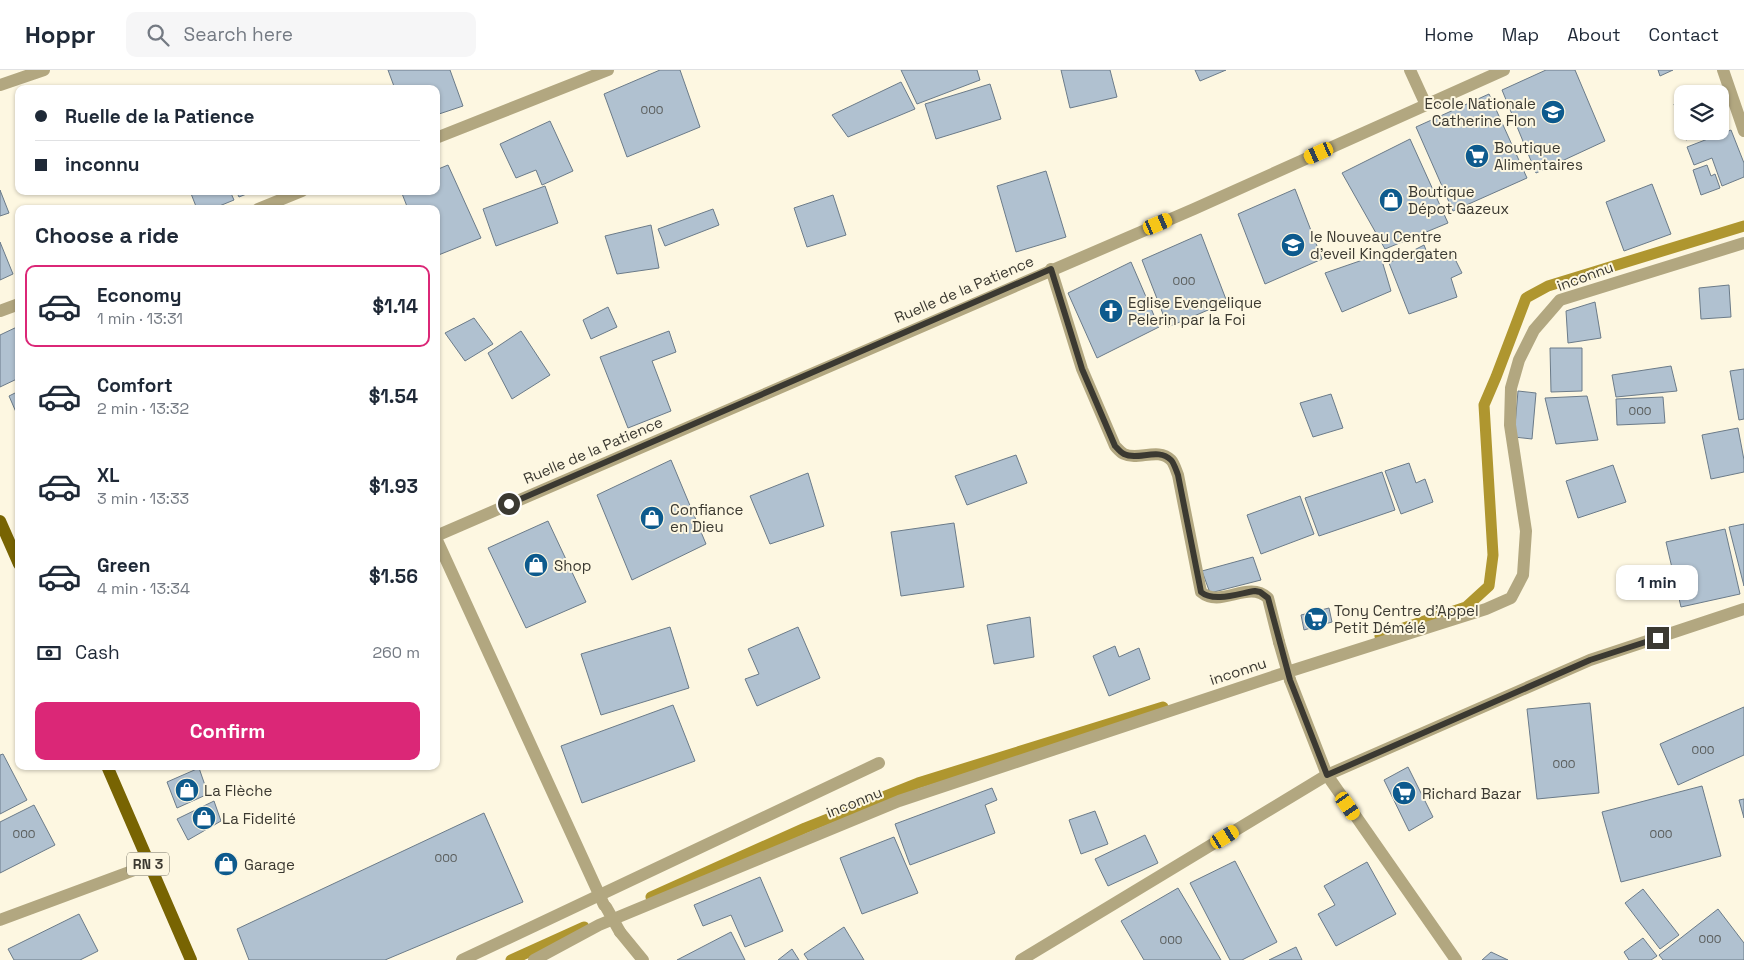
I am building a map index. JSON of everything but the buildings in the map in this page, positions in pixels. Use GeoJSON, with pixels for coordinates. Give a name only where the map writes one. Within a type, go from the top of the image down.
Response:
{"type":"FeatureCollection","features":[{"type":"Feature","properties":{"kind":"main road"},"geometry":{"type":"LineString","coordinates":[[0,521],[15,555]]}},
{"type":"Feature","properties":{"kind":"main road","name":"RN 3"},"geometry":{"type":"LineString","coordinates":[[109,770],[148,865],[191,960]]}},
{"type":"Feature","properties":{"kind":"street"},"geometry":{"type":"LineString","coordinates":[[0,86],[44,70]]}},
{"type":"Feature","properties":{"kind":"street"},"geometry":{"type":"LineString","coordinates":[[440,136],[608,70]]}},
{"type":"Feature","properties":{"kind":"street"},"geometry":{"type":"LineString","coordinates":[[1410,70],[1426,105]]}},
{"type":"Feature","properties":{"kind":"street","name":"Ruelle de la Patience"},"geometry":{"type":"LineString","coordinates":[[440,535],[1051,269],[1194,209],[1504,70]]}},
{"type":"Feature","properties":{"kind":"street"},"geometry":{"type":"LineString","coordinates":[[1723,70],[1744,131]]}},
{"type":"Feature","properties":{"kind":"street"},"geometry":{"type":"LineString","coordinates":[[268,205],[292,195]]}},
{"type":"Feature","properties":{"kind":"street","name":"inconnu"},"geometry":{"type":"LineString","coordinates":[[534,960],[599,925],[899,801],[1278,675],[1486,609],[1511,598],[1524,575],[1526,531],[1510,424],[1511,388],[1518,360],[1534,330],[1560,300],[1744,243]]}},
{"type":"Feature","properties":{"kind":"street"},"geometry":{"type":"LineString","coordinates":[[1051,269],[1082,369],[1115,446],[1123,454],[1133,456],[1156,454],[1172,460],[1178,475],[1201,592],[1217,598],[1255,591],[1268,598],[1290,680],[1327,775],[1456,960]]}},
{"type":"Feature","properties":{"kind":"street"},"geometry":{"type":"LineString","coordinates":[[0,311],[15,305]]}},
{"type":"Feature","properties":{"kind":"street"},"geometry":{"type":"LineString","coordinates":[[440,546],[599,895],[620,932],[643,960]]}},
{"type":"Feature","properties":{"kind":"street"},"geometry":{"type":"LineString","coordinates":[[1021,960],[1327,775],[1590,660],[1744,609]]}},
{"type":"Feature","properties":{"kind":"street","name":"inconnu"},"geometry":{"type":"LineString","coordinates":[[462,960],[879,764]]}},
{"type":"Feature","properties":{"kind":"street"},"geometry":{"type":"LineString","coordinates":[[0,920],[148,865]]}},
{"type":"Feature","properties":{"kind":"waterway"},"geometry":{"type":"LineString","coordinates":[[1380,636],[1466,607],[1489,586],[1493,555],[1484,405],[1526,298],[1548,286],[1744,226]]}},
{"type":"Feature","properties":{"kind":"waterway"},"geometry":{"type":"LineString","coordinates":[[651,897],[805,828],[918,783],[1163,707]]}},
{"type":"Feature","properties":{"kind":"waterway"},"geometry":{"type":"LineString","coordinates":[[511,960],[584,927]]}},
{"type":"Feature","properties":{"kind":"place","name":"Ecole Nationale Catherine Flon"},"geometry":{"type":"Point","coordinates":[1553,112]}},
{"type":"Feature","properties":{"kind":"place","name":"Boutique Alimentaires"},"geometry":{"type":"Point","coordinates":[1477,156]}},
{"type":"Feature","properties":{"kind":"place","name":"Boutique Dépot Gazeux"},"geometry":{"type":"Point","coordinates":[1391,200]}},
{"type":"Feature","properties":{"kind":"place","name":"le Nouveau Centre d'eveil Kingdergaten"},"geometry":{"type":"Point","coordinates":[1293,245]}},
{"type":"Feature","properties":{"kind":"place","name":"Eglise Evengelique Pelerin par la Foi"},"geometry":{"type":"Point","coordinates":[1111,311]}},
{"type":"Feature","properties":{"kind":"place","name":"Confiance en Dieu"},"geometry":{"type":"Point","coordinates":[652,518]}},
{"type":"Feature","properties":{"kind":"place","name":"Shop"},"geometry":{"type":"Point","coordinates":[536,565]}},
{"type":"Feature","properties":{"kind":"place","name":"Tony Centre d'Appel Petit Démélé"},"geometry":{"type":"Point","coordinates":[1316,619]}},
{"type":"Feature","properties":{"kind":"place","name":"La Flèche"},"geometry":{"type":"Point","coordinates":[187,790]}},
{"type":"Feature","properties":{"kind":"place","name":"Richard Bazar"},"geometry":{"type":"Point","coordinates":[1404,793]}},
{"type":"Feature","properties":{"kind":"place","name":"La Fidelité"},"geometry":{"type":"Point","coordinates":[204,818]}},
{"type":"Feature","properties":{"kind":"place","name":"Garage"},"geometry":{"type":"Point","coordinates":[226,864]}},
{"type":"Feature","properties":{"kind":"route"},"geometry":{"type":"LineString","coordinates":[[509,504],[1051,269],[1082,369],[1115,446],[1123,454],[1133,456],[1156,454],[1172,460],[1178,475],[1201,592],[1210,597],[1217,598],[1255,591],[1264,594],[1268,598],[1290,680],[1327,775],[1590,660],[1658,638]]}}]}
